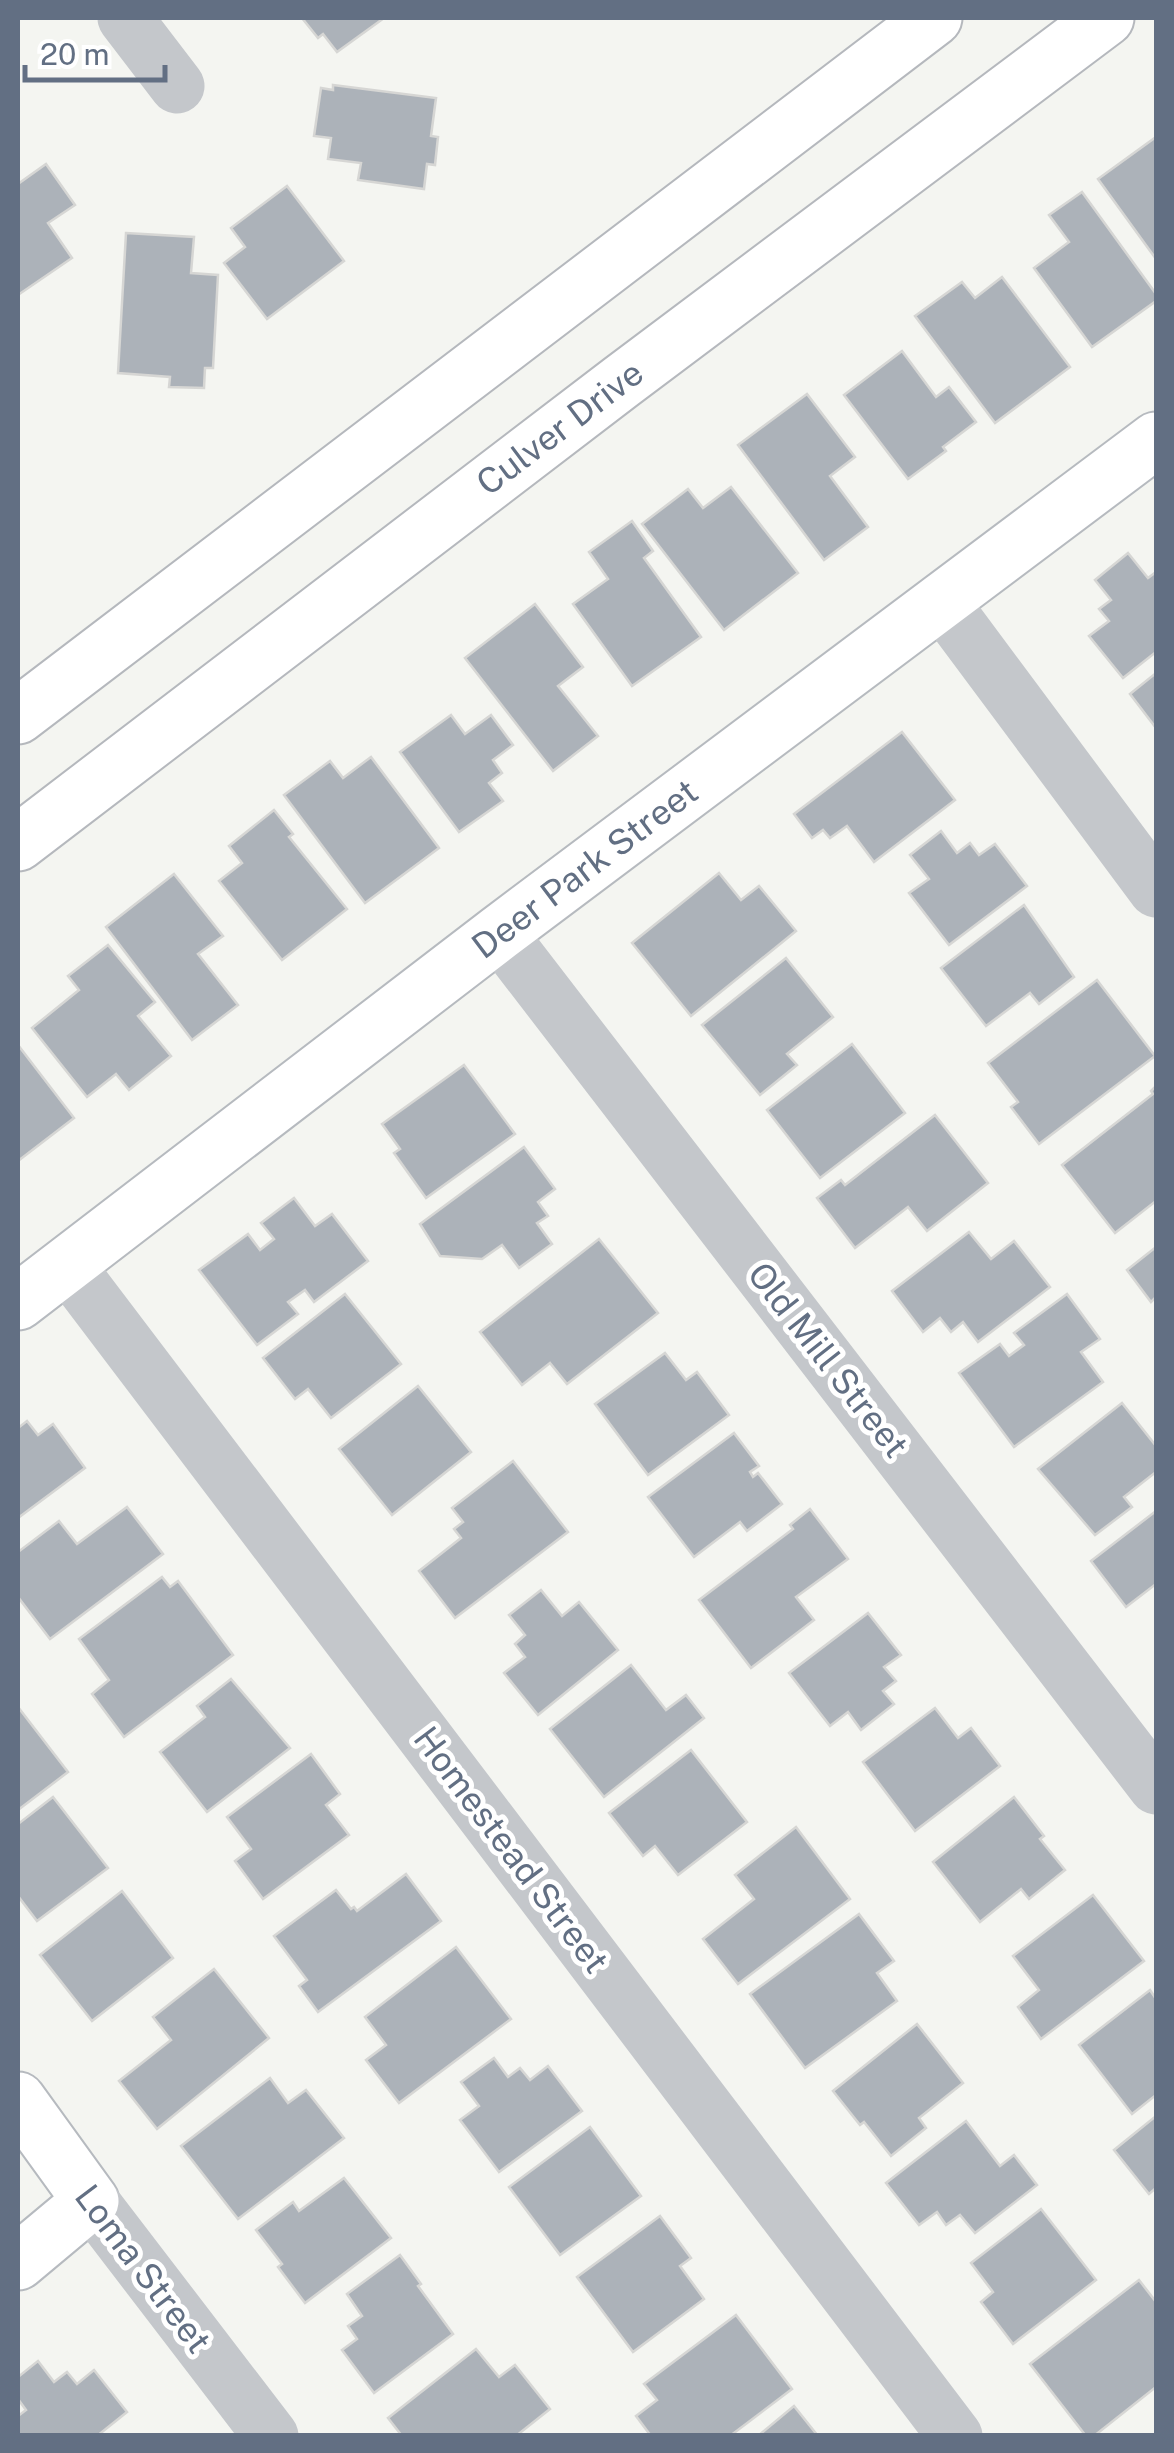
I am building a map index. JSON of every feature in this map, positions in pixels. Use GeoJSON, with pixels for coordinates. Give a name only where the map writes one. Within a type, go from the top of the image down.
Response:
{"type":"FeatureCollection","features":[{"type":"Feature","properties":{"kind":"main road"},"geometry":{"type":"LineString","coordinates":[[18,716],[934,18]]}},
{"type":"Feature","properties":{"kind":"main road","name":"Culver Drive"},"geometry":{"type":"LineString","coordinates":[[18,843],[620,382],[1106,18]]}},
{"type":"Feature","properties":{"kind":"main road","name":"Deer Park Street"},"geometry":{"type":"LineString","coordinates":[[18,1302],[499,933],[1156,440]]}},
{"type":"Feature","properties":{"kind":"main road","name":"Loma Street"},"geometry":{"type":"LineString","coordinates":[[18,2100],[92,2201]]}},
{"type":"Feature","properties":{"kind":"main road"},"geometry":{"type":"LineString","coordinates":[[18,2262],[92,2201]]}},
{"type":"Feature","properties":{"kind":"street"},"geometry":{"type":"LineString","coordinates":[[124,18],[177,86]]}},
{"type":"Feature","properties":{"kind":"street"},"geometry":{"type":"LineString","coordinates":[[941,602],[1156,890]]}},
{"type":"Feature","properties":{"kind":"street","name":"Old Mill Street"},"geometry":{"type":"LineString","coordinates":[[499,933],[1156,1787]]}},
{"type":"Feature","properties":{"kind":"street","name":"Homestead Street"},"geometry":{"type":"LineString","coordinates":[[67,1264],[955,2436]]}},
{"type":"Feature","properties":{"kind":"street","name":"Loma Street"},"geometry":{"type":"LineString","coordinates":[[92,2201],[271,2436]]}},
{"type":"Feature","properties":{"kind":"building"},"geometry":{"type":"Polygon","coordinates":[[[302,18],[384,18],[337,52],[323,34],[318,38],[302,18]]]}},
{"type":"Feature","properties":{"kind":"building"},"geometry":{"type":"Polygon","coordinates":[[[333,85],[436,98],[431,136],[438,137],[435,165],[427,164],[424,189],[358,180],[361,163],[328,159],[331,138],[314,136],[321,88],[333,90],[333,85]]]}},
{"type":"Feature","properties":{"kind":"building"},"geometry":{"type":"Polygon","coordinates":[[[1156,137],[1156,259],[1098,179],[1156,137]]]}},
{"type":"Feature","properties":{"kind":"building"},"geometry":{"type":"Polygon","coordinates":[[[46,164],[75,205],[48,223],[72,258],[18,295],[18,184],[46,164]]]}},
{"type":"Feature","properties":{"kind":"building"},"geometry":{"type":"Polygon","coordinates":[[[287,186],[344,261],[267,319],[224,263],[245,247],[231,228],[287,186]]]}},
{"type":"Feature","properties":{"kind":"building"},"geometry":{"type":"Polygon","coordinates":[[[1082,192],[1156,294],[1156,301],[1092,347],[1034,268],[1069,242],[1049,215],[1082,192]]]}},
{"type":"Feature","properties":{"kind":"building"},"geometry":{"type":"Polygon","coordinates":[[[126,233],[194,237],[191,273],[218,275],[213,368],[205,368],[204,388],[169,387],[170,377],[118,373],[126,233]]]}},
{"type":"Feature","properties":{"kind":"building"},"geometry":{"type":"Polygon","coordinates":[[[1002,277],[1070,367],[995,423],[915,316],[962,282],[975,298],[1002,277]]]}},
{"type":"Feature","properties":{"kind":"building"},"geometry":{"type":"Polygon","coordinates":[[[902,351],[936,397],[949,387],[976,422],[908,479],[844,395],[902,351]]]}},
{"type":"Feature","properties":{"kind":"building"},"geometry":{"type":"Polygon","coordinates":[[[807,394],[855,457],[830,476],[868,527],[824,560],[738,445],[807,394]]]}},
{"type":"Feature","properties":{"kind":"building"},"geometry":{"type":"Polygon","coordinates":[[[731,487],[798,573],[724,630],[642,524],[688,489],[703,508],[731,487]]]}},
{"type":"Feature","properties":{"kind":"building"},"geometry":{"type":"Polygon","coordinates":[[[632,521],[653,551],[644,558],[701,637],[632,686],[573,604],[608,579],[589,552],[632,521]]]}},
{"type":"Feature","properties":{"kind":"building"},"geometry":{"type":"Polygon","coordinates":[[[1128,553],[1148,578],[1156,572],[1156,652],[1123,678],[1089,636],[1109,621],[1099,609],[1111,600],[1095,580],[1128,553]]]}},
{"type":"Feature","properties":{"kind":"building"},"geometry":{"type":"Polygon","coordinates":[[[535,604],[583,667],[558,686],[598,736],[553,771],[465,658],[535,604]]]}},
{"type":"Feature","properties":{"kind":"building"},"geometry":{"type":"Polygon","coordinates":[[[1156,673],[1156,728],[1130,694],[1156,673]]]}},
{"type":"Feature","properties":{"kind":"building"},"geometry":{"type":"Polygon","coordinates":[[[451,715],[465,734],[491,715],[513,745],[493,760],[502,773],[489,783],[503,801],[459,832],[400,752],[451,715]]]}},
{"type":"Feature","properties":{"kind":"building"},"geometry":{"type":"Polygon","coordinates":[[[902,732],[955,800],[874,862],[847,826],[830,838],[823,830],[812,838],[794,814],[902,732]]]}},
{"type":"Feature","properties":{"kind":"building"},"geometry":{"type":"Polygon","coordinates":[[[371,757],[439,848],[365,903],[284,795],[330,761],[343,778],[371,757]]]}},
{"type":"Feature","properties":{"kind":"building"},"geometry":{"type":"Polygon","coordinates":[[[274,810],[293,834],[289,837],[347,909],[282,960],[219,881],[242,863],[229,846],[274,810]]]}},
{"type":"Feature","properties":{"kind":"building"},"geometry":{"type":"Polygon","coordinates":[[[941,831],[957,853],[970,843],[979,855],[995,844],[1027,886],[949,945],[909,893],[929,879],[910,855],[941,831]]]}},
{"type":"Feature","properties":{"kind":"building"},"geometry":{"type":"Polygon","coordinates":[[[719,873],[741,900],[759,886],[796,931],[691,1016],[632,943],[719,873]]]}},
{"type":"Feature","properties":{"kind":"building"},"geometry":{"type":"Polygon","coordinates":[[[174,874],[223,936],[198,954],[238,1005],[192,1040],[106,927],[174,874]]]}},
{"type":"Feature","properties":{"kind":"building"},"geometry":{"type":"Polygon","coordinates":[[[1024,905],[1074,977],[1039,1004],[1030,993],[986,1026],[941,968],[1024,905]]]}},
{"type":"Feature","properties":{"kind":"building"},"geometry":{"type":"Polygon","coordinates":[[[108,945],[155,1002],[138,1016],[171,1056],[129,1090],[116,1074],[87,1097],[32,1028],[79,990],[68,976],[108,945]]]}},
{"type":"Feature","properties":{"kind":"building"},"geometry":{"type":"Polygon","coordinates":[[[786,958],[833,1017],[787,1054],[797,1065],[760,1095],[702,1025],[786,958]]]}},
{"type":"Feature","properties":{"kind":"building"},"geometry":{"type":"Polygon","coordinates":[[[1097,980],[1155,1056],[1039,1144],[1011,1107],[1018,1102],[988,1063],[1097,980]]]}},
{"type":"Feature","properties":{"kind":"building"},"geometry":{"type":"Polygon","coordinates":[[[852,1044],[905,1113],[820,1178],[767,1110],[852,1044]]]}},
{"type":"Feature","properties":{"kind":"building"},"geometry":{"type":"Polygon","coordinates":[[[18,1045],[74,1118],[18,1161],[18,1045]]]}},
{"type":"Feature","properties":{"kind":"building"},"geometry":{"type":"Polygon","coordinates":[[[464,1065],[515,1134],[426,1198],[394,1153],[400,1149],[382,1124],[464,1065]]]}},
{"type":"Feature","properties":{"kind":"building"},"geometry":{"type":"Polygon","coordinates":[[[1156,1086],[1156,1201],[1115,1233],[1062,1165],[1153,1094],[1156,1086]]]}},
{"type":"Feature","properties":{"kind":"building"},"geometry":{"type":"Polygon","coordinates":[[[935,1115],[988,1183],[927,1231],[908,1207],[855,1248],[817,1198],[841,1180],[845,1185],[935,1115]]]}},
{"type":"Feature","properties":{"kind":"building"},"geometry":{"type":"Polygon","coordinates":[[[524,1147],[555,1189],[538,1202],[548,1216],[537,1223],[552,1244],[519,1268],[502,1245],[482,1259],[440,1256],[420,1224],[524,1147]]]}},
{"type":"Feature","properties":{"kind":"building"},"geometry":{"type":"Polygon","coordinates":[[[294,1198],[315,1226],[332,1214],[368,1261],[314,1302],[305,1290],[288,1302],[298,1314],[257,1345],[199,1270],[248,1234],[260,1250],[274,1239],[261,1223],[294,1198]]]}},
{"type":"Feature","properties":{"kind":"building"},"geometry":{"type":"Polygon","coordinates":[[[969,1232],[991,1259],[1014,1241],[1050,1287],[978,1342],[963,1322],[951,1332],[940,1318],[923,1332],[892,1291],[969,1232]]]}},
{"type":"Feature","properties":{"kind":"building"},"geometry":{"type":"Polygon","coordinates":[[[599,1239],[658,1313],[567,1384],[550,1363],[522,1385],[480,1332],[599,1239]]]}},
{"type":"Feature","properties":{"kind":"building"},"geometry":{"type":"Polygon","coordinates":[[[1156,1247],[1156,1297],[1151,1302],[1127,1270],[1156,1247]]]}},
{"type":"Feature","properties":{"kind":"building"},"geometry":{"type":"Polygon","coordinates":[[[345,1294],[401,1364],[331,1418],[308,1389],[295,1399],[263,1358],[345,1294]]]}},
{"type":"Feature","properties":{"kind":"building"},"geometry":{"type":"Polygon","coordinates":[[[1067,1294],[1100,1339],[1081,1352],[1103,1382],[1014,1447],[959,1373],[1000,1344],[1009,1356],[1024,1345],[1014,1333],[1067,1294]]]}},
{"type":"Feature","properties":{"kind":"building"},"geometry":{"type":"Polygon","coordinates":[[[665,1353],[686,1380],[697,1372],[729,1415],[648,1475],[595,1404],[665,1353]]]}},
{"type":"Feature","properties":{"kind":"building"},"geometry":{"type":"Polygon","coordinates":[[[418,1386],[471,1452],[392,1515],[339,1449],[418,1386]]]}},
{"type":"Feature","properties":{"kind":"building"},"geometry":{"type":"Polygon","coordinates":[[[1122,1403],[1156,1446],[1156,1472],[1124,1497],[1132,1507],[1095,1535],[1038,1469],[1122,1403]]]}},
{"type":"Feature","properties":{"kind":"building"},"geometry":{"type":"Polygon","coordinates":[[[27,1421],[38,1435],[53,1424],[85,1468],[18,1518],[18,1428],[27,1421]]]}},
{"type":"Feature","properties":{"kind":"building"},"geometry":{"type":"Polygon","coordinates":[[[734,1433],[759,1466],[750,1472],[753,1477],[758,1473],[782,1504],[747,1531],[740,1522],[694,1557],[648,1497],[734,1433]]]}},
{"type":"Feature","properties":{"kind":"building"},"geometry":{"type":"Polygon","coordinates":[[[513,1461],[568,1532],[455,1618],[419,1571],[461,1538],[454,1529],[463,1522],[452,1508],[513,1461]]]}},
{"type":"Feature","properties":{"kind":"building"},"geometry":{"type":"Polygon","coordinates":[[[127,1507],[163,1554],[50,1639],[18,1597],[18,1552],[59,1521],[77,1544],[127,1507]]]}},
{"type":"Feature","properties":{"kind":"building"},"geometry":{"type":"Polygon","coordinates":[[[810,1509],[848,1559],[796,1597],[814,1620],[751,1668],[699,1600],[793,1529],[790,1525],[810,1509]]]}},
{"type":"Feature","properties":{"kind":"building"},"geometry":{"type":"Polygon","coordinates":[[[1156,1511],[1156,1584],[1126,1607],[1091,1561],[1156,1511]]]}},
{"type":"Feature","properties":{"kind":"building"},"geometry":{"type":"Polygon","coordinates":[[[162,1577],[170,1587],[178,1581],[233,1655],[124,1737],[92,1694],[109,1680],[79,1639],[162,1577]]]}},
{"type":"Feature","properties":{"kind":"building"},"geometry":{"type":"Polygon","coordinates":[[[541,1590],[562,1616],[579,1602],[618,1650],[538,1715],[504,1673],[525,1657],[515,1644],[525,1635],[509,1615],[541,1590]]]}},
{"type":"Feature","properties":{"kind":"building"},"geometry":{"type":"Polygon","coordinates":[[[868,1613],[901,1655],[884,1667],[896,1681],[883,1691],[894,1704],[861,1730],[848,1712],[830,1726],[789,1673],[868,1613]]]}},
{"type":"Feature","properties":{"kind":"building"},"geometry":{"type":"Polygon","coordinates":[[[631,1665],[666,1710],[686,1695],[704,1718],[604,1797],[550,1729],[631,1665]]]}},
{"type":"Feature","properties":{"kind":"building"},"geometry":{"type":"Polygon","coordinates":[[[231,1679],[290,1748],[207,1812],[160,1752],[205,1717],[197,1706],[231,1679]]]}},
{"type":"Feature","properties":{"kind":"building"},"geometry":{"type":"Polygon","coordinates":[[[18,1707],[68,1772],[18,1810],[18,1707]]]}},
{"type":"Feature","properties":{"kind":"building"},"geometry":{"type":"Polygon","coordinates":[[[935,1708],[958,1738],[971,1728],[1000,1766],[915,1831],[863,1762],[935,1708]]]}},
{"type":"Feature","properties":{"kind":"building"},"geometry":{"type":"Polygon","coordinates":[[[691,1750],[747,1822],[678,1875],[655,1846],[643,1856],[609,1813],[691,1750]]]}},
{"type":"Feature","properties":{"kind":"building"},"geometry":{"type":"Polygon","coordinates":[[[311,1754],[340,1794],[326,1805],[349,1835],[263,1899],[235,1861],[251,1849],[227,1817],[311,1754]]]}},
{"type":"Feature","properties":{"kind":"building"},"geometry":{"type":"Polygon","coordinates":[[[53,1797],[108,1868],[37,1921],[18,1896],[18,1824],[53,1797]]]}},
{"type":"Feature","properties":{"kind":"building"},"geometry":{"type":"Polygon","coordinates":[[[1014,1797],[1065,1870],[1029,1899],[1021,1889],[980,1922],[933,1862],[1014,1797]]]}},
{"type":"Feature","properties":{"kind":"building"},"geometry":{"type":"Polygon","coordinates":[[[796,1827],[850,1899],[738,1984],[703,1939],[754,1899],[735,1875],[796,1827]]]}},
{"type":"Feature","properties":{"kind":"building"},"geometry":{"type":"Polygon","coordinates":[[[406,1874],[441,1921],[318,2012],[299,1986],[307,1980],[274,1936],[336,1890],[357,1911],[406,1874]]]}},
{"type":"Feature","properties":{"kind":"building"},"geometry":{"type":"Polygon","coordinates":[[[122,1891],[173,1958],[92,2021],[40,1955],[122,1891]]]}},
{"type":"Feature","properties":{"kind":"building"},"geometry":{"type":"Polygon","coordinates":[[[1093,1895],[1144,1961],[1041,2039],[1018,2007],[1039,1990],[1013,1956],[1093,1895]]]}},
{"type":"Feature","properties":{"kind":"building"},"geometry":{"type":"Polygon","coordinates":[[[859,1914],[894,1961],[877,1973],[897,2001],[805,2068],[750,1994],[859,1914]]]}},
{"type":"Feature","properties":{"kind":"building"},"geometry":{"type":"Polygon","coordinates":[[[456,1947],[511,2019],[399,2103],[366,2060],[386,2045],[365,2017],[456,1947]]]}},
{"type":"Feature","properties":{"kind":"building"},"geometry":{"type":"Polygon","coordinates":[[[214,1969],[269,2038],[157,2129],[119,2081],[171,2040],[153,2017],[214,1969]]]}},
{"type":"Feature","properties":{"kind":"building"},"geometry":{"type":"Polygon","coordinates":[[[1150,1990],[1156,1999],[1156,2095],[1132,2114],[1079,2045],[1150,1990]]]}},
{"type":"Feature","properties":{"kind":"building"},"geometry":{"type":"Polygon","coordinates":[[[917,2024],[963,2083],[919,2118],[926,2128],[891,2156],[833,2091],[917,2024]]]}},
{"type":"Feature","properties":{"kind":"building"},"geometry":{"type":"Polygon","coordinates":[[[494,2058],[508,2077],[520,2068],[530,2080],[548,2066],[582,2111],[499,2172],[460,2120],[479,2106],[461,2082],[494,2058]]]}},
{"type":"Feature","properties":{"kind":"building"},"geometry":{"type":"Polygon","coordinates":[[[270,2078],[288,2103],[306,2090],[344,2138],[238,2219],[181,2146],[270,2078]]]}},
{"type":"Feature","properties":{"kind":"building"},"geometry":{"type":"Polygon","coordinates":[[[1156,2116],[1156,2188],[1149,2194],[1114,2150],[1156,2116]]]}},
{"type":"Feature","properties":{"kind":"building"},"geometry":{"type":"Polygon","coordinates":[[[966,2121],[1000,2166],[1014,2155],[1037,2185],[975,2233],[960,2215],[946,2225],[937,2212],[919,2225],[886,2183],[966,2121]]]}},
{"type":"Feature","properties":{"kind":"building"},"geometry":{"type":"Polygon","coordinates":[[[590,2127],[641,2196],[560,2255],[509,2187],[590,2127]]]}},
{"type":"Feature","properties":{"kind":"building"},"geometry":{"type":"Polygon","coordinates":[[[344,2178],[391,2238],[305,2303],[256,2230],[293,2202],[299,2211],[344,2178]]]}},
{"type":"Feature","properties":{"kind":"building"},"geometry":{"type":"Polygon","coordinates":[[[1041,2209],[1096,2280],[1013,2344],[981,2302],[993,2292],[971,2263],[1041,2209]]]}},
{"type":"Feature","properties":{"kind":"building"},"geometry":{"type":"Polygon","coordinates":[[[660,2216],[691,2258],[680,2266],[704,2299],[633,2352],[577,2277],[660,2216]]]}},
{"type":"Feature","properties":{"kind":"building"},"geometry":{"type":"Polygon","coordinates":[[[400,2255],[453,2334],[374,2393],[342,2350],[357,2339],[348,2326],[362,2316],[347,2294],[400,2255]]]}},
{"type":"Feature","properties":{"kind":"building"},"geometry":{"type":"Polygon","coordinates":[[[1139,2280],[1156,2302],[1156,2387],[1094,2436],[1086,2436],[1030,2364],[1139,2280]]]}},
{"type":"Feature","properties":{"kind":"building"},"geometry":{"type":"Polygon","coordinates":[[[736,2315],[792,2389],[730,2436],[651,2436],[636,2416],[657,2400],[644,2384],[736,2315]]]}},
{"type":"Feature","properties":{"kind":"building"},"geometry":{"type":"Polygon","coordinates":[[[476,2349],[499,2377],[515,2365],[550,2409],[516,2436],[402,2436],[388,2418],[476,2349]]]}},
{"type":"Feature","properties":{"kind":"building"},"geometry":{"type":"Polygon","coordinates":[[[38,2361],[54,2382],[67,2372],[77,2384],[94,2370],[127,2412],[97,2436],[18,2436],[18,2416],[26,2410],[18,2399],[18,2377],[38,2361]]]}},
{"type":"Feature","properties":{"kind":"building"},"geometry":{"type":"Polygon","coordinates":[[[794,2406],[818,2436],[758,2436],[794,2406]]]}}]}
